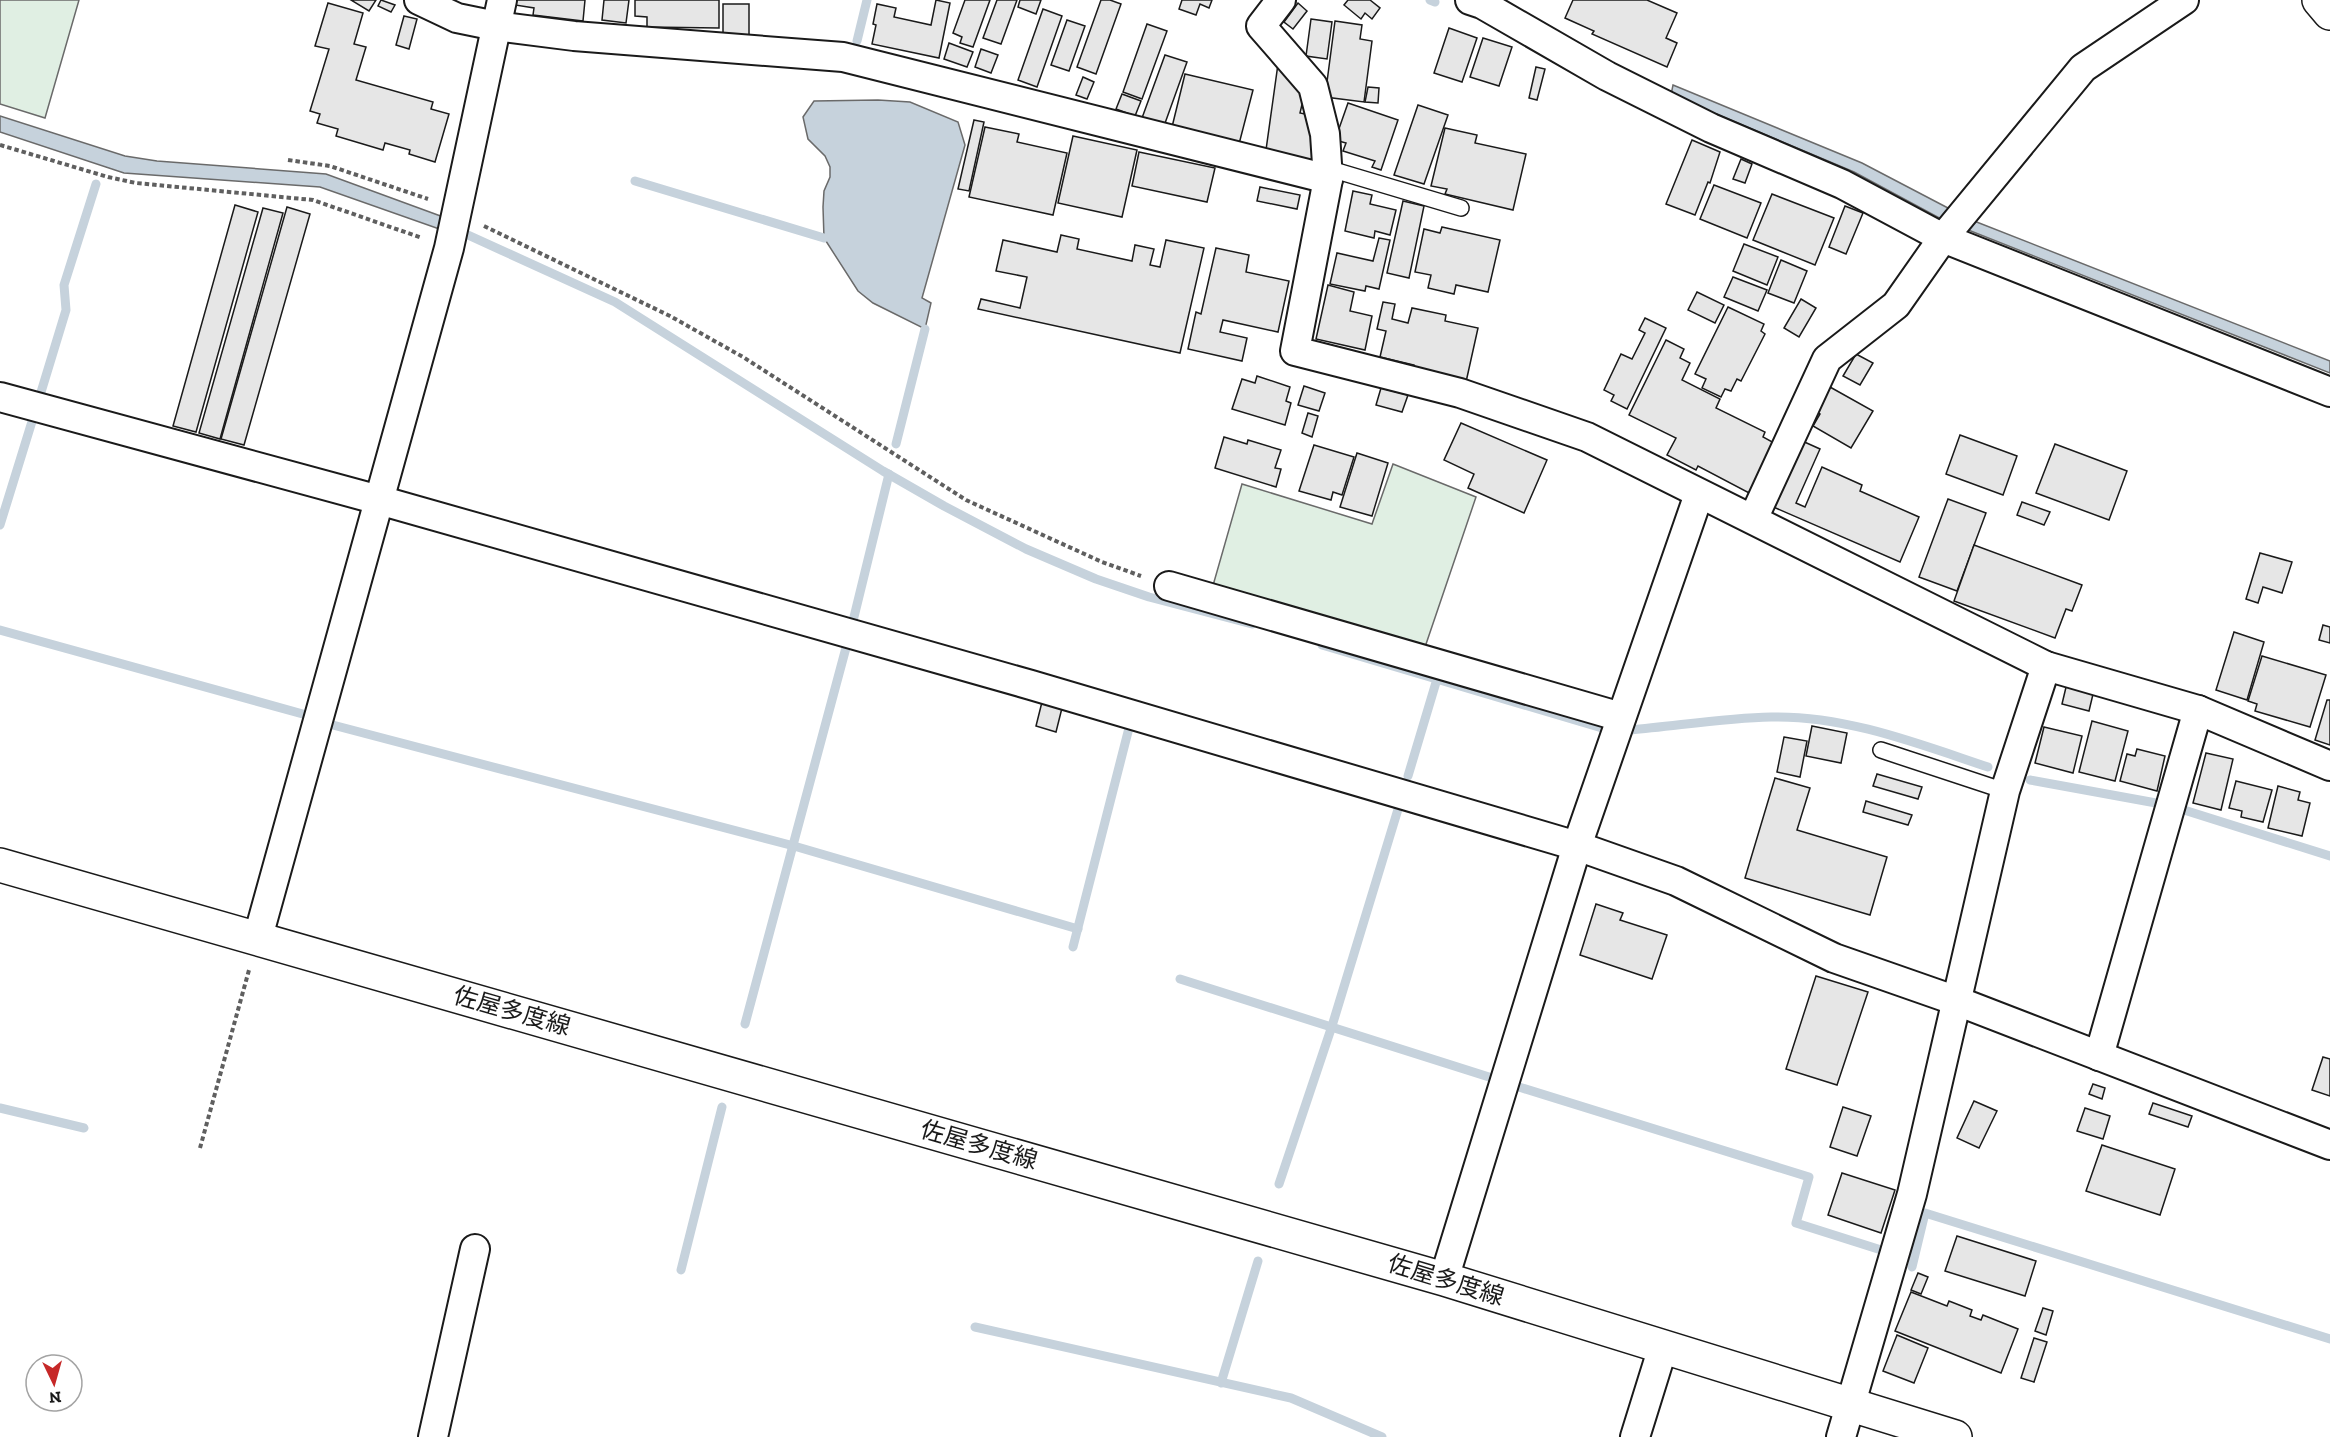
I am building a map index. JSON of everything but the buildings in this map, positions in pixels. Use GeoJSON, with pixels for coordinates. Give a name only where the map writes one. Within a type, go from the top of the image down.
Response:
{"type":"FeatureCollection","features":[{"type":"Feature","properties":{"kind":"main road"},"geometry":{"type":"LineString","coordinates":[[2319,0],[2330,13]]}},
{"type":"Feature","properties":{"kind":"main road","name":"佐屋多度線"},"geometry":{"type":"LineString","coordinates":[[0,865],[258,937],[1444,1279],[1955,1437]]}},
{"type":"Feature","properties":{"kind":"street"},"geometry":{"type":"LineString","coordinates":[[420,0],[457,18],[499,13],[574,36],[843,57],[1328,174]]}},
{"type":"Feature","properties":{"kind":"street"},"geometry":{"type":"LineString","coordinates":[[1281,0],[1261,26],[1313,86],[1325,134],[1328,174],[1295,351],[1460,393],[1587,437],[1634,458],[1699,494],[1754,519],[2046,666],[2198,710],[2330,766]]}},
{"type":"Feature","properties":{"kind":"street"},"geometry":{"type":"LineString","coordinates":[[1470,0],[1482,4],[1617,81],[1711,128],[1842,184],[1953,226],[2330,392]]}},
{"type":"Feature","properties":{"kind":"street"},"geometry":{"type":"LineString","coordinates":[[1754,519],[1827,359],[1896,305],[1953,226],[2083,68],[2184,0]]}},
{"type":"Feature","properties":{"kind":"street"},"geometry":{"type":"LineString","coordinates":[[258,937],[454,225],[499,13]]}},
{"type":"Feature","properties":{"kind":"street"},"geometry":{"type":"LineString","coordinates":[[0,397],[378,500],[1031,685],[1577,846],[1676,881],[1834,958],[1957,1001],[2330,1145]]}},
{"type":"Feature","properties":{"kind":"street"},"geometry":{"type":"LineString","coordinates":[[1444,1279],[1577,846],[1699,494]]}},
{"type":"Feature","properties":{"kind":"street"},"geometry":{"type":"LineString","coordinates":[[1169,586],[1621,717]]}},
{"type":"Feature","properties":{"kind":"street"},"geometry":{"type":"LineString","coordinates":[[1841,1437],[1912,1194],[2005,791],[2046,666]]}},
{"type":"Feature","properties":{"kind":"street"},"geometry":{"type":"LineString","coordinates":[[2099,1056],[2198,710]]}},
{"type":"Feature","properties":{"kind":"street"},"geometry":{"type":"LineString","coordinates":[[433,1437],[475,1250]]}},
{"type":"Feature","properties":{"kind":"street"},"geometry":{"type":"LineString","coordinates":[[1635,1437],[1662,1347]]}},
{"type":"Feature","properties":{"kind":"lane"},"geometry":{"type":"LineString","coordinates":[[1328,174],[1461,208]]}},
{"type":"Feature","properties":{"kind":"lane"},"geometry":{"type":"LineString","coordinates":[[1881,750],[2005,791]]}},
{"type":"Feature","properties":{"kind":"path"},"geometry":{"type":"LineString","coordinates":[[0,145],[136,183],[313,200],[454,225]]}},
{"type":"Feature","properties":{"kind":"path"},"geometry":{"type":"LineString","coordinates":[[288,160],[330,166],[454,225],[681,322],[743,357],[966,500],[1102,562],[1169,586]]}},
{"type":"Feature","properties":{"kind":"path"},"geometry":{"type":"LineString","coordinates":[[200,1148],[258,937]]}},
{"type":"Feature","properties":{"kind":"green space"},"geometry":{"type":"Polygon","coordinates":[[[0,0],[79,0],[45,118],[0,104],[0,0]]]}},
{"type":"Feature","properties":{"kind":"green space"},"geometry":{"type":"Polygon","coordinates":[[[1393,464],[1476,497],[1424,650],[1212,589],[1242,484],[1372,524],[1393,464]]]}},
{"type":"Feature","properties":{"kind":"shaded area"},"geometry":{"type":"Polygon","coordinates":[[[1673,85],[1862,163],[1969,219],[2330,361],[2330,373],[1943,220],[1854,172],[1671,95],[1673,85]]]}},
{"type":"Feature","properties":{"kind":"shaded area"},"geometry":{"type":"Polygon","coordinates":[[[814,101],[910,102],[958,122],[965,145],[922,298],[931,303],[925,329],[873,303],[858,291],[824,238],[824,191],[830,177],[830,167],[825,156],[808,139],[803,117],[814,101]]]}},
{"type":"Feature","properties":{"kind":"shaded area"},"geometry":{"type":"Polygon","coordinates":[[[0,116],[125,156],[157,161],[326,174],[446,218],[468,230],[465,235],[445,231],[320,187],[124,173],[0,132],[0,116]]]}},
{"type":"Feature","properties":{"kind":"waterway"},"geometry":{"type":"LineString","coordinates":[[857,41],[867,0]]}},
{"type":"Feature","properties":{"kind":"waterway"},"geometry":{"type":"LineString","coordinates":[[1430,0],[1435,2]]}},
{"type":"Feature","properties":{"kind":"waterway"},"geometry":{"type":"LineString","coordinates":[[635,181],[824,238]]}},
{"type":"Feature","properties":{"kind":"waterway"},"geometry":{"type":"LineString","coordinates":[[38,402],[66,310],[64,285],[96,184]]}},
{"type":"Feature","properties":{"kind":"waterway"},"geometry":{"type":"LineString","coordinates":[[457,230],[615,302],[883,471],[1026,549],[1096,579],[1149,597],[1252,624]]}},
{"type":"Feature","properties":{"kind":"waterway"},"geometry":{"type":"LineString","coordinates":[[896,444],[925,329]]}},
{"type":"Feature","properties":{"kind":"waterway"},"geometry":{"type":"LineString","coordinates":[[0,525],[34,415]]}},
{"type":"Feature","properties":{"kind":"waterway"},"geometry":{"type":"LineString","coordinates":[[853,621],[889,474]]}},
{"type":"Feature","properties":{"kind":"waterway"},"geometry":{"type":"LineString","coordinates":[[0,630],[310,716]]}},
{"type":"Feature","properties":{"kind":"waterway"},"geometry":{"type":"LineString","coordinates":[[745,1024],[847,644]]}},
{"type":"Feature","properties":{"kind":"waterway"},"geometry":{"type":"LineString","coordinates":[[1322,645],[1602,728]]}},
{"type":"Feature","properties":{"kind":"waterway"},"geometry":{"type":"LineString","coordinates":[[1408,776],[1437,679]]}},
{"type":"Feature","properties":{"kind":"waterway"},"geometry":{"type":"LineString","coordinates":[[1630,730],[1736,719],[1799,718],[1854,726],[1988,767]]}},
{"type":"Feature","properties":{"kind":"waterway"},"geometry":{"type":"LineString","coordinates":[[329,724],[794,846],[1078,929]]}},
{"type":"Feature","properties":{"kind":"waterway"},"geometry":{"type":"LineString","coordinates":[[1073,947],[1130,724]]}},
{"type":"Feature","properties":{"kind":"waterway"},"geometry":{"type":"LineString","coordinates":[[2030,780],[2156,803]]}},
{"type":"Feature","properties":{"kind":"waterway"},"geometry":{"type":"LineString","coordinates":[[1279,1184],[1332,1026],[1399,806]]}},
{"type":"Feature","properties":{"kind":"waterway"},"geometry":{"type":"LineString","coordinates":[[2184,810],[2330,856]]}},
{"type":"Feature","properties":{"kind":"waterway"},"geometry":{"type":"LineString","coordinates":[[1180,979],[1489,1077]]}},
{"type":"Feature","properties":{"kind":"waterway"},"geometry":{"type":"LineString","coordinates":[[1519,1087],[1809,1177],[1796,1223],[1878,1249]]}},
{"type":"Feature","properties":{"kind":"waterway"},"geometry":{"type":"LineString","coordinates":[[681,1270],[722,1107]]}},
{"type":"Feature","properties":{"kind":"waterway"},"geometry":{"type":"LineString","coordinates":[[0,1108],[84,1128]]}},
{"type":"Feature","properties":{"kind":"waterway"},"geometry":{"type":"LineString","coordinates":[[1912,1267],[1925,1213],[2330,1339]]}},
{"type":"Feature","properties":{"kind":"waterway"},"geometry":{"type":"LineString","coordinates":[[1221,1383],[1258,1261]]}},
{"type":"Feature","properties":{"kind":"waterway"},"geometry":{"type":"LineString","coordinates":[[975,1327],[1291,1398],[1382,1437]]}}]}
